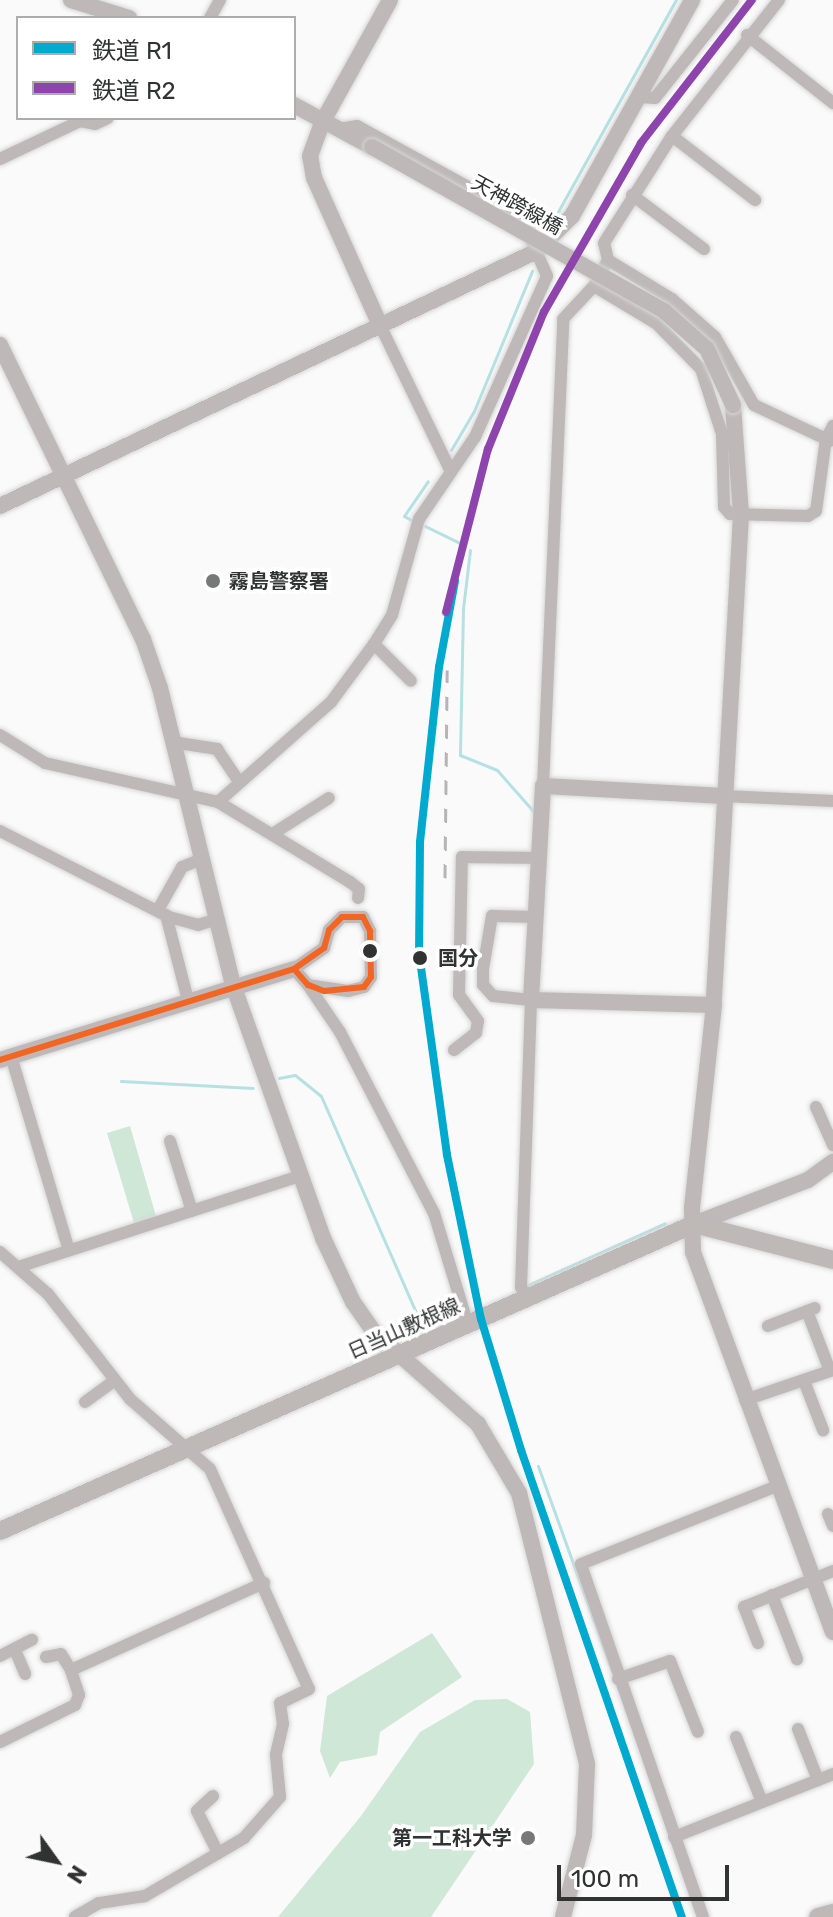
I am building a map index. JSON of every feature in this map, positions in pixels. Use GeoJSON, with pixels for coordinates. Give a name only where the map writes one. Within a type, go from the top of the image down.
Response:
{"type":"FeatureCollection","features":[{"type":"Feature","properties":{"kind":"main road","name":"日当山敷根線"},"geometry":{"type":"LineString","coordinates":[[0,1531],[527,1301],[694,1224]]}},
{"type":"Feature","properties":{"kind":"main road"},"geometry":{"type":"LineString","coordinates":[[694,1224],[833,1260]]}},
{"type":"Feature","properties":{"kind":"main road"},"geometry":{"type":"LineString","coordinates":[[818,1917],[833,1913]]}},
{"type":"Feature","properties":{"kind":"street"},"geometry":{"type":"LineString","coordinates":[[71,0],[93,4],[124,16]]}},
{"type":"Feature","properties":{"kind":"street"},"geometry":{"type":"LineString","coordinates":[[390,0],[330,125],[313,143],[311,167],[379,323],[451,472]]}},
{"type":"Feature","properties":{"kind":"street"},"geometry":{"type":"LineString","coordinates":[[0,506],[64,472],[537,251],[572,216],[692,0]]}},
{"type":"Feature","properties":{"kind":"street"},"geometry":{"type":"LineString","coordinates":[[640,97],[655,98],[733,0]]}},
{"type":"Feature","properties":{"kind":"street"},"geometry":{"type":"LineString","coordinates":[[527,1301],[521,1287],[531,1000],[543,786],[561,326],[569,309],[594,286],[608,260],[604,243],[632,195],[747,35],[779,0]]}},
{"type":"Feature","properties":{"kind":"street"},"geometry":{"type":"LineString","coordinates":[[747,35],[833,103]]}},
{"type":"Feature","properties":{"kind":"street","name":"天神跨線橋"},"geometry":{"type":"LineString","coordinates":[[296,106],[664,311],[707,349],[733,405],[741,515]]}},
{"type":"Feature","properties":{"kind":"street"},"geometry":{"type":"LineString","coordinates":[[0,159],[80,121],[95,124],[104,120]]}},
{"type":"Feature","properties":{"kind":"street"},"geometry":{"type":"LineString","coordinates":[[218,802],[331,702],[374,644],[392,615],[419,519],[475,437],[547,276],[521,216],[357,126],[330,125]]}},
{"type":"Feature","properties":{"kind":"street"},"geometry":{"type":"LineString","coordinates":[[672,136],[755,200]]}},
{"type":"Feature","properties":{"kind":"street"},"geometry":{"type":"LineString","coordinates":[[632,195],[704,249]]}},
{"type":"Feature","properties":{"kind":"street"},"geometry":{"type":"LineString","coordinates":[[608,260],[672,299],[715,337],[754,405],[829,441]]}},
{"type":"Feature","properties":{"kind":"street"},"geometry":{"type":"LineString","coordinates":[[594,286],[657,324],[701,369],[722,434],[724,507],[741,515],[808,516],[816,511],[833,426]]}},
{"type":"Feature","properties":{"kind":"street"},"geometry":{"type":"LineString","coordinates":[[0,345],[143,639],[233,985],[299,1176],[353,1302],[399,1356],[478,1424],[519,1493],[543,1574],[587,1764],[584,1835],[563,1917]]}},
{"type":"Feature","properties":{"kind":"street"},"geometry":{"type":"LineString","coordinates":[[741,515],[714,1005],[693,1252],[833,1632]]}},
{"type":"Feature","properties":{"kind":"street"},"geometry":{"type":"LineString","coordinates":[[374,644],[411,681]]}},
{"type":"Feature","properties":{"kind":"street"},"geometry":{"type":"LineString","coordinates":[[0,735],[45,763],[218,802],[274,833],[350,882],[359,889],[358,898]]}},
{"type":"Feature","properties":{"kind":"street"},"geometry":{"type":"LineString","coordinates":[[172,742],[217,749],[239,782]]}},
{"type":"Feature","properties":{"kind":"street"},"geometry":{"type":"LineString","coordinates":[[543,786],[833,801]]}},
{"type":"Feature","properties":{"kind":"street"},"geometry":{"type":"LineString","coordinates":[[274,833],[329,798]]}},
{"type":"Feature","properties":{"kind":"street"},"geometry":{"type":"LineString","coordinates":[[0,831],[162,912],[198,925],[214,920]]}},
{"type":"Feature","properties":{"kind":"street"},"geometry":{"type":"LineString","coordinates":[[454,1050],[476,1033],[478,1021],[459,995],[462,857],[539,858]]}},
{"type":"Feature","properties":{"kind":"street"},"geometry":{"type":"LineString","coordinates":[[188,1000],[162,912],[182,867],[199,860]]}},
{"type":"Feature","properties":{"kind":"street"},"geometry":{"type":"LineString","coordinates":[[537,917],[492,916],[483,985],[493,996],[531,1000],[714,1005]]}},
{"type":"Feature","properties":{"kind":"street"},"geometry":{"type":"LineString","coordinates":[[69,1250],[6,1058],[233,985],[294,969],[324,948],[329,930],[342,917],[363,917],[370,931],[371,977],[364,987],[324,991],[308,985]]}},
{"type":"Feature","properties":{"kind":"street"},"geometry":{"type":"LineString","coordinates":[[294,969],[340,1032],[434,1213],[468,1325]]}},
{"type":"Feature","properties":{"kind":"street"},"geometry":{"type":"LineString","coordinates":[[816,1107],[833,1145]]}},
{"type":"Feature","properties":{"kind":"street"},"geometry":{"type":"LineString","coordinates":[[170,1141],[192,1211]]}},
{"type":"Feature","properties":{"kind":"street"},"geometry":{"type":"LineString","coordinates":[[694,1224],[750,1205],[831,1168]]}},
{"type":"Feature","properties":{"kind":"street"},"geometry":{"type":"LineString","coordinates":[[18,1267],[299,1176]]}},
{"type":"Feature","properties":{"kind":"street"},"geometry":{"type":"LineString","coordinates":[[0,1252],[48,1294],[114,1381],[210,1469],[264,1583],[309,1689],[279,1706],[277,1803],[244,1838],[145,1896],[107,1901],[75,1917]]}},
{"type":"Feature","properties":{"kind":"street"},"geometry":{"type":"LineString","coordinates":[[745,1400],[832,1371],[811,1310],[768,1326]]}},
{"type":"Feature","properties":{"kind":"street"},"geometry":{"type":"LineString","coordinates":[[85,1402],[114,1381]]}},
{"type":"Feature","properties":{"kind":"street"},"geometry":{"type":"LineString","coordinates":[[804,1381],[823,1430]]}},
{"type":"Feature","properties":{"kind":"street"},"geometry":{"type":"LineString","coordinates":[[703,1917],[618,1679],[581,1564],[777,1486]]}},
{"type":"Feature","properties":{"kind":"street"},"geometry":{"type":"LineString","coordinates":[[758,1643],[744,1607],[833,1571]]}},
{"type":"Feature","properties":{"kind":"street"},"geometry":{"type":"LineString","coordinates":[[71,1670],[264,1583]]}},
{"type":"Feature","properties":{"kind":"street"},"geometry":{"type":"LineString","coordinates":[[772,1595],[797,1659]]}},
{"type":"Feature","properties":{"kind":"street"},"geometry":{"type":"LineString","coordinates":[[0,1656],[32,1640]]}},
{"type":"Feature","properties":{"kind":"street"},"geometry":{"type":"LineString","coordinates":[[15,1650],[25,1674]]}},
{"type":"Feature","properties":{"kind":"street"},"geometry":{"type":"LineString","coordinates":[[0,1742],[75,1705],[79,1695],[71,1670],[61,1654],[46,1657]]}},
{"type":"Feature","properties":{"kind":"street"},"geometry":{"type":"LineString","coordinates":[[618,1679],[668,1657],[698,1732]]}},
{"type":"Feature","properties":{"kind":"street"},"geometry":{"type":"LineString","coordinates":[[798,1729],[818,1780]]}},
{"type":"Feature","properties":{"kind":"street"},"geometry":{"type":"LineString","coordinates":[[736,1737],[762,1802]]}},
{"type":"Feature","properties":{"kind":"street"},"geometry":{"type":"LineString","coordinates":[[674,1837],[833,1774]]}},
{"type":"Feature","properties":{"kind":"street"},"geometry":{"type":"LineString","coordinates":[[213,1796],[197,1811],[218,1853]]}},
{"type":"Feature","properties":{"kind":"green space"},"geometry":{"type":"Polygon","coordinates":[[[130,1126],[156,1216],[134,1223],[107,1133],[130,1126]]]}},
{"type":"Feature","properties":{"kind":"green space"},"geometry":{"type":"Polygon","coordinates":[[[432,1633],[462,1677],[380,1732],[377,1755],[340,1762],[330,1778],[320,1751],[327,1696],[432,1633]]]}},
{"type":"Feature","properties":{"kind":"green space"},"geometry":{"type":"Polygon","coordinates":[[[507,1699],[530,1712],[534,1764],[431,1917],[278,1917],[361,1816],[420,1732],[475,1700],[507,1699]]]}},
{"type":"Feature","properties":{"kind":"waterway"},"geometry":{"type":"LineString","coordinates":[[550,226],[676,0]]}},
{"type":"Feature","properties":{"kind":"waterway"},"geometry":{"type":"LineString","coordinates":[[451,450],[474,411],[532,271]]}},
{"type":"Feature","properties":{"kind":"waterway"},"geometry":{"type":"LineString","coordinates":[[413,521],[404,516],[428,481]]}},
{"type":"Feature","properties":{"kind":"waterway"},"geometry":{"type":"LineString","coordinates":[[425,526],[460,543]]}},
{"type":"Feature","properties":{"kind":"waterway"},"geometry":{"type":"LineString","coordinates":[[470,550],[463,609],[460,755],[497,770],[534,812]]}},
{"type":"Feature","properties":{"kind":"waterway"},"geometry":{"type":"LineString","coordinates":[[279,1078],[295,1075],[321,1096],[424,1331]]}},
{"type":"Feature","properties":{"kind":"waterway"},"geometry":{"type":"LineString","coordinates":[[121,1081],[253,1088]]}},
{"type":"Feature","properties":{"kind":"waterway"},"geometry":{"type":"LineString","coordinates":[[528,1285],[665,1223]]}},
{"type":"Feature","properties":{"kind":"waterway"},"geometry":{"type":"LineString","coordinates":[[538,1466],[619,1691]]}},
{"type":"Feature","properties":{"kind":"railway"},"geometry":{"type":"LineString","coordinates":[[445,878],[447,670]]}},
{"type":"Feature","properties":{"kind":"rail line","name":"R2"},"geometry":{"type":"LineString","coordinates":[[446,612],[488,449],[544,312],[641,143],[752,0]]}},
{"type":"Feature","properties":{"kind":"rail line","name":"R1"},"geometry":{"type":"LineString","coordinates":[[455,581],[439,667],[420,842],[419,953],[447,1155],[481,1319],[521,1450],[682,1917]]}},
{"type":"Feature","properties":{"kind":"transit line"},"geometry":{"type":"LineString","coordinates":[[0,1060],[294,969],[324,948],[329,930],[342,917],[363,917],[370,931],[371,977],[364,987],[324,991],[308,985],[294,969]]}},
{"type":"Feature","properties":{"kind":"place","name":"霧島警察署"},"geometry":{"type":"Point","coordinates":[213,581]}},
{"type":"Feature","properties":{"kind":"place","name":"国分"},"geometry":{"type":"Point","coordinates":[420,958]}},
{"type":"Feature","properties":{"kind":"place","name":"第一工科大学"},"geometry":{"type":"Point","coordinates":[528,1838]}}]}
